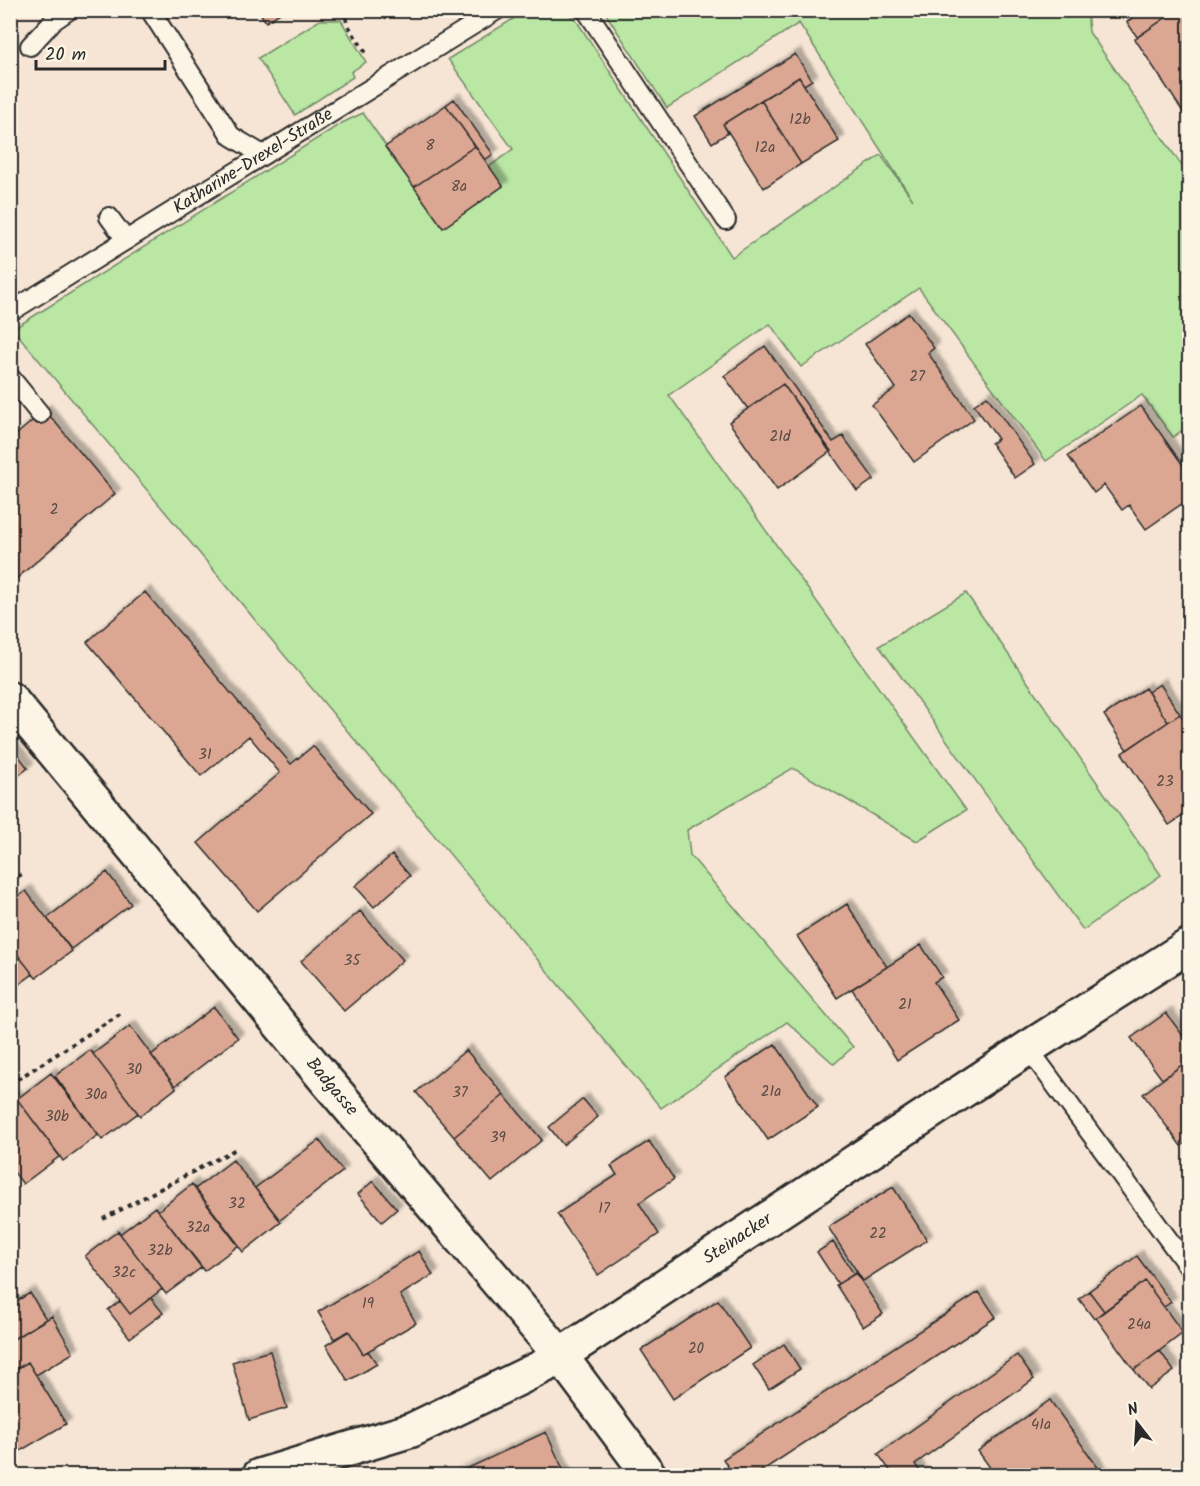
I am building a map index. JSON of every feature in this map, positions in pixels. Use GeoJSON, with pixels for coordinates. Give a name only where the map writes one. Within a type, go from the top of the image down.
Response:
{"type":"FeatureCollection","features":[{"type":"Feature","properties":{"kind":"street","name":"Badgasse"},"geometry":{"type":"LineString","coordinates":[[10,699],[325,1079],[560,1355],[650,1476]]}},
{"type":"Feature","properties":{"kind":"street","name":"Steinacker"},"geometry":{"type":"LineString","coordinates":[[259,1476],[412,1430],[543,1366],[1028,1048],[1190,945]]}},
{"type":"Feature","properties":{"kind":"lane"},"geometry":{"type":"LineString","coordinates":[[30,46],[53,21],[69,10]]}},
{"type":"Feature","properties":{"kind":"lane"},"geometry":{"type":"LineString","coordinates":[[150,10],[231,136],[263,155]]}},
{"type":"Feature","properties":{"kind":"lane"},"geometry":{"type":"LineString","coordinates":[[586,10],[726,220]]}},
{"type":"Feature","properties":{"kind":"lane","name":"Katharine-Drexel-Straße"},"geometry":{"type":"LineString","coordinates":[[10,312],[494,11]]}},
{"type":"Feature","properties":{"kind":"lane"},"geometry":{"type":"LineString","coordinates":[[109,217],[126,240]]}},
{"type":"Feature","properties":{"kind":"lane"},"geometry":{"type":"LineString","coordinates":[[10,377],[40,414]]}},
{"type":"Feature","properties":{"kind":"lane"},"geometry":{"type":"LineString","coordinates":[[1028,1048],[1190,1269]]}},
{"type":"Feature","properties":{"kind":"path"},"geometry":{"type":"LineString","coordinates":[[351,10],[346,17],[347,24],[367,54]]}},
{"type":"Feature","properties":{"kind":"path"},"geometry":{"type":"LineString","coordinates":[[10,881],[22,874]]}},
{"type":"Feature","properties":{"kind":"path"},"geometry":{"type":"LineString","coordinates":[[10,1084],[123,1012]]}},
{"type":"Feature","properties":{"kind":"path"},"geometry":{"type":"LineString","coordinates":[[103,1219],[236,1149]]}},
{"type":"Feature","properties":{"kind":"green space"},"geometry":{"type":"Polygon","coordinates":[[[526,11],[565,11],[576,20],[732,257],[881,155],[913,200],[799,23],[667,108],[604,11],[1087,11],[1089,32],[1189,176],[1189,425],[1173,437],[1142,395],[1046,461],[919,288],[801,367],[770,324],[669,395],[966,810],[917,841],[793,768],[687,830],[690,855],[853,1047],[834,1064],[787,1022],[661,1108],[13,329],[342,123],[363,113],[443,228],[503,186],[489,167],[513,149],[448,59],[526,11]]]}},
{"type":"Feature","properties":{"kind":"green space"},"geometry":{"type":"Polygon","coordinates":[[[320,20],[341,20],[366,62],[351,72],[353,77],[295,115],[258,58],[320,20]]]}},
{"type":"Feature","properties":{"kind":"green space"},"geometry":{"type":"Polygon","coordinates":[[[966,593],[1161,875],[1083,930],[879,646],[966,593]]]}},
{"type":"Feature","properties":{"kind":"building"},"geometry":{"type":"Polygon","coordinates":[[[258,10],[285,10],[266,22],[258,10]]]}},
{"type":"Feature","properties":{"kind":"building"},"geometry":{"type":"Polygon","coordinates":[[[1143,10],[1177,10],[1137,37],[1127,22],[1143,10]]]}},
{"type":"Feature","properties":{"kind":"building"},"geometry":{"type":"Polygon","coordinates":[[[1177,10],[1190,10],[1189,121],[1135,39],[1177,10]]]}},
{"type":"Feature","properties":{"kind":"building"},"geometry":{"type":"Polygon","coordinates":[[[795,54],[812,80],[804,85],[799,77],[723,124],[728,133],[712,143],[695,116],[795,54]]]}},
{"type":"Feature","properties":{"kind":"building"},"geometry":{"type":"Polygon","coordinates":[[[799,77],[839,141],[801,164],[761,100],[799,77]]]}},
{"type":"Feature","properties":{"kind":"building"},"geometry":{"type":"Polygon","coordinates":[[[454,99],[493,154],[485,160],[446,105],[454,99]]]}},
{"type":"Feature","properties":{"kind":"building"},"geometry":{"type":"Polygon","coordinates":[[[761,100],[801,164],[764,188],[723,124],[761,100]]]}},
{"type":"Feature","properties":{"kind":"building"},"geometry":{"type":"Polygon","coordinates":[[[446,105],[475,146],[414,187],[385,147],[446,105]]]}},
{"type":"Feature","properties":{"kind":"building"},"geometry":{"type":"Polygon","coordinates":[[[475,146],[503,186],[443,228],[414,187],[475,146]]]}},
{"type":"Feature","properties":{"kind":"building"},"geometry":{"type":"Polygon","coordinates":[[[909,313],[934,348],[928,353],[974,419],[914,462],[872,405],[896,388],[865,344],[909,313]]]}},
{"type":"Feature","properties":{"kind":"building"},"geometry":{"type":"Polygon","coordinates":[[[765,346],[833,442],[843,436],[874,479],[857,491],[783,384],[748,409],[724,376],[765,346]]]}},
{"type":"Feature","properties":{"kind":"building"},"geometry":{"type":"Polygon","coordinates":[[[783,384],[831,451],[777,490],[729,422],[783,384]]]}},
{"type":"Feature","properties":{"kind":"building"},"geometry":{"type":"Polygon","coordinates":[[[987,396],[1035,464],[1015,478],[991,443],[998,439],[974,405],[987,396]]]}},
{"type":"Feature","properties":{"kind":"building"},"geometry":{"type":"Polygon","coordinates":[[[1141,406],[1190,475],[1190,498],[1146,529],[1129,505],[1122,510],[1104,485],[1094,493],[1068,456],[1141,406]]]}},
{"type":"Feature","properties":{"kind":"building"},"geometry":{"type":"Polygon","coordinates":[[[45,410],[115,494],[10,584],[10,440],[45,410]]]}},
{"type":"Feature","properties":{"kind":"building"},"geometry":{"type":"Polygon","coordinates":[[[145,592],[291,764],[313,746],[371,814],[257,911],[198,843],[280,773],[249,736],[201,776],[87,642],[145,592]]]}},
{"type":"Feature","properties":{"kind":"building"},"geometry":{"type":"Polygon","coordinates":[[[1160,684],[1180,714],[1168,722],[1148,692],[1160,684]]]}},
{"type":"Feature","properties":{"kind":"building"},"geometry":{"type":"Polygon","coordinates":[[[1145,688],[1168,722],[1127,750],[1104,715],[1145,688]]]}},
{"type":"Feature","properties":{"kind":"building"},"geometry":{"type":"Polygon","coordinates":[[[1180,714],[1190,728],[1190,811],[1169,825],[1122,753],[1180,714]]]}},
{"type":"Feature","properties":{"kind":"building"},"geometry":{"type":"Polygon","coordinates":[[[10,745],[28,768],[10,782],[10,745]]]}},
{"type":"Feature","properties":{"kind":"building"},"geometry":{"type":"Polygon","coordinates":[[[392,855],[410,876],[374,907],[355,886],[392,855]]]}},
{"type":"Feature","properties":{"kind":"building"},"geometry":{"type":"Polygon","coordinates":[[[107,872],[131,904],[71,949],[47,918],[107,872]]]}},
{"type":"Feature","properties":{"kind":"building"},"geometry":{"type":"Polygon","coordinates":[[[26,891],[72,951],[36,978],[10,945],[10,902],[26,891]]]}},
{"type":"Feature","properties":{"kind":"building"},"geometry":{"type":"Polygon","coordinates":[[[847,904],[887,967],[837,998],[797,936],[847,904]]]}},
{"type":"Feature","properties":{"kind":"building"},"geometry":{"type":"Polygon","coordinates":[[[360,911],[403,960],[344,1011],[301,961],[360,911]]]}},
{"type":"Feature","properties":{"kind":"building"},"geometry":{"type":"Polygon","coordinates":[[[10,945],[33,974],[10,991],[10,945]]]}},
{"type":"Feature","properties":{"kind":"building"},"geometry":{"type":"Polygon","coordinates":[[[921,945],[942,977],[934,982],[959,1020],[897,1060],[852,989],[921,945]]]}},
{"type":"Feature","properties":{"kind":"building"},"geometry":{"type":"Polygon","coordinates":[[[214,1007],[238,1038],[175,1086],[151,1055],[214,1007]]]}},
{"type":"Feature","properties":{"kind":"building"},"geometry":{"type":"Polygon","coordinates":[[[1166,1013],[1190,1045],[1190,1059],[1162,1079],[1131,1038],[1166,1013]]]}},
{"type":"Feature","properties":{"kind":"building"},"geometry":{"type":"Polygon","coordinates":[[[130,1026],[176,1088],[140,1116],[93,1054],[130,1026]]]}},
{"type":"Feature","properties":{"kind":"building"},"geometry":{"type":"Polygon","coordinates":[[[775,1044],[818,1107],[768,1140],[725,1077],[775,1044]]]}},
{"type":"Feature","properties":{"kind":"building"},"geometry":{"type":"Polygon","coordinates":[[[90,1050],[138,1113],[102,1140],[55,1076],[90,1050]]]}},
{"type":"Feature","properties":{"kind":"building"},"geometry":{"type":"Polygon","coordinates":[[[466,1050],[504,1095],[454,1137],[416,1092],[466,1050]]]}},
{"type":"Feature","properties":{"kind":"building"},"geometry":{"type":"Polygon","coordinates":[[[1190,1059],[1190,1140],[1181,1146],[1143,1094],[1190,1059]]]}},
{"type":"Feature","properties":{"kind":"building"},"geometry":{"type":"Polygon","coordinates":[[[51,1073],[98,1135],[63,1161],[17,1099],[51,1073]]]}},
{"type":"Feature","properties":{"kind":"building"},"geometry":{"type":"Polygon","coordinates":[[[14,1095],[60,1156],[23,1184],[10,1167],[10,1097],[14,1095]]]}},
{"type":"Feature","properties":{"kind":"building"},"geometry":{"type":"Polygon","coordinates":[[[504,1095],[542,1140],[492,1182],[454,1137],[504,1095]]]}},
{"type":"Feature","properties":{"kind":"building"},"geometry":{"type":"Polygon","coordinates":[[[583,1099],[598,1117],[563,1145],[549,1127],[583,1099]]]}},
{"type":"Feature","properties":{"kind":"building"},"geometry":{"type":"Polygon","coordinates":[[[319,1140],[343,1171],[280,1220],[255,1188],[319,1140]]]}},
{"type":"Feature","properties":{"kind":"building"},"geometry":{"type":"Polygon","coordinates":[[[649,1141],[674,1179],[639,1203],[659,1234],[598,1275],[557,1214],[617,1175],[611,1166],[649,1141]]]}},
{"type":"Feature","properties":{"kind":"building"},"geometry":{"type":"Polygon","coordinates":[[[233,1160],[281,1222],[243,1252],[195,1189],[233,1160]]]}},
{"type":"Feature","properties":{"kind":"building"},"geometry":{"type":"Polygon","coordinates":[[[373,1181],[397,1209],[382,1222],[358,1194],[373,1181]]]}},
{"type":"Feature","properties":{"kind":"building"},"geometry":{"type":"Polygon","coordinates":[[[192,1184],[239,1245],[204,1271],[158,1211],[192,1184]]]}},
{"type":"Feature","properties":{"kind":"building"},"geometry":{"type":"Polygon","coordinates":[[[893,1187],[927,1240],[863,1281],[828,1227],[893,1187]]]}},
{"type":"Feature","properties":{"kind":"building"},"geometry":{"type":"Polygon","coordinates":[[[155,1207],[202,1267],[166,1294],[120,1234],[155,1207]]]}},
{"type":"Feature","properties":{"kind":"building"},"geometry":{"type":"Polygon","coordinates":[[[118,1231],[162,1289],[130,1314],[85,1256],[118,1231]]]}},
{"type":"Feature","properties":{"kind":"building"},"geometry":{"type":"Polygon","coordinates":[[[833,1242],[854,1274],[838,1284],[817,1252],[833,1242]]]}},
{"type":"Feature","properties":{"kind":"building"},"geometry":{"type":"Polygon","coordinates":[[[419,1251],[433,1275],[400,1295],[416,1323],[363,1354],[349,1331],[334,1339],[318,1312],[419,1251]]]}},
{"type":"Feature","properties":{"kind":"building"},"geometry":{"type":"Polygon","coordinates":[[[1137,1256],[1171,1302],[1164,1307],[1145,1281],[1104,1311],[1089,1291],[1137,1256]]]}},
{"type":"Feature","properties":{"kind":"building"},"geometry":{"type":"Polygon","coordinates":[[[856,1273],[883,1314],[863,1327],[836,1285],[856,1273]]]}},
{"type":"Feature","properties":{"kind":"building"},"geometry":{"type":"Polygon","coordinates":[[[1145,1281],[1183,1333],[1134,1370],[1096,1318],[1145,1281]]]}},
{"type":"Feature","properties":{"kind":"building"},"geometry":{"type":"Polygon","coordinates":[[[1089,1291],[1104,1311],[1094,1319],[1079,1299],[1089,1291]]]}},
{"type":"Feature","properties":{"kind":"building"},"geometry":{"type":"Polygon","coordinates":[[[979,1292],[996,1317],[754,1476],[734,1476],[723,1459],[979,1292]]]}},
{"type":"Feature","properties":{"kind":"building"},"geometry":{"type":"Polygon","coordinates":[[[30,1293],[46,1319],[10,1341],[10,1305],[30,1293]]]}},
{"type":"Feature","properties":{"kind":"building"},"geometry":{"type":"Polygon","coordinates":[[[151,1298],[163,1313],[130,1338],[108,1310],[120,1301],[130,1314],[151,1298]]]}},
{"type":"Feature","properties":{"kind":"building"},"geometry":{"type":"Polygon","coordinates":[[[718,1300],[750,1348],[673,1399],[641,1350],[718,1300]]]}},
{"type":"Feature","properties":{"kind":"building"},"geometry":{"type":"Polygon","coordinates":[[[52,1316],[73,1353],[36,1375],[28,1362],[13,1371],[10,1368],[10,1341],[52,1316]]]}},
{"type":"Feature","properties":{"kind":"building"},"geometry":{"type":"Polygon","coordinates":[[[349,1331],[363,1354],[368,1351],[377,1364],[348,1381],[326,1345],[349,1331]]]}},
{"type":"Feature","properties":{"kind":"building"},"geometry":{"type":"Polygon","coordinates":[[[784,1344],[800,1369],[769,1389],[753,1365],[784,1344]]]}},
{"type":"Feature","properties":{"kind":"building"},"geometry":{"type":"Polygon","coordinates":[[[270,1351],[287,1408],[249,1420],[232,1362],[270,1351]]]}},
{"type":"Feature","properties":{"kind":"building"},"geometry":{"type":"Polygon","coordinates":[[[1160,1351],[1174,1371],[1149,1389],[1134,1370],[1160,1351]]]}},
{"type":"Feature","properties":{"kind":"building"},"geometry":{"type":"Polygon","coordinates":[[[1017,1355],[1034,1379],[915,1464],[923,1476],[894,1476],[878,1454],[1017,1355]]]}},
{"type":"Feature","properties":{"kind":"building"},"geometry":{"type":"Polygon","coordinates":[[[28,1362],[66,1424],[10,1457],[10,1373],[28,1362]]]}},
{"type":"Feature","properties":{"kind":"building"},"geometry":{"type":"Polygon","coordinates":[[[1050,1400],[1104,1476],[996,1476],[978,1451],[1050,1400]]]}},
{"type":"Feature","properties":{"kind":"building"},"geometry":{"type":"Polygon","coordinates":[[[546,1432],[566,1476],[451,1476],[546,1432]]]}}]}
